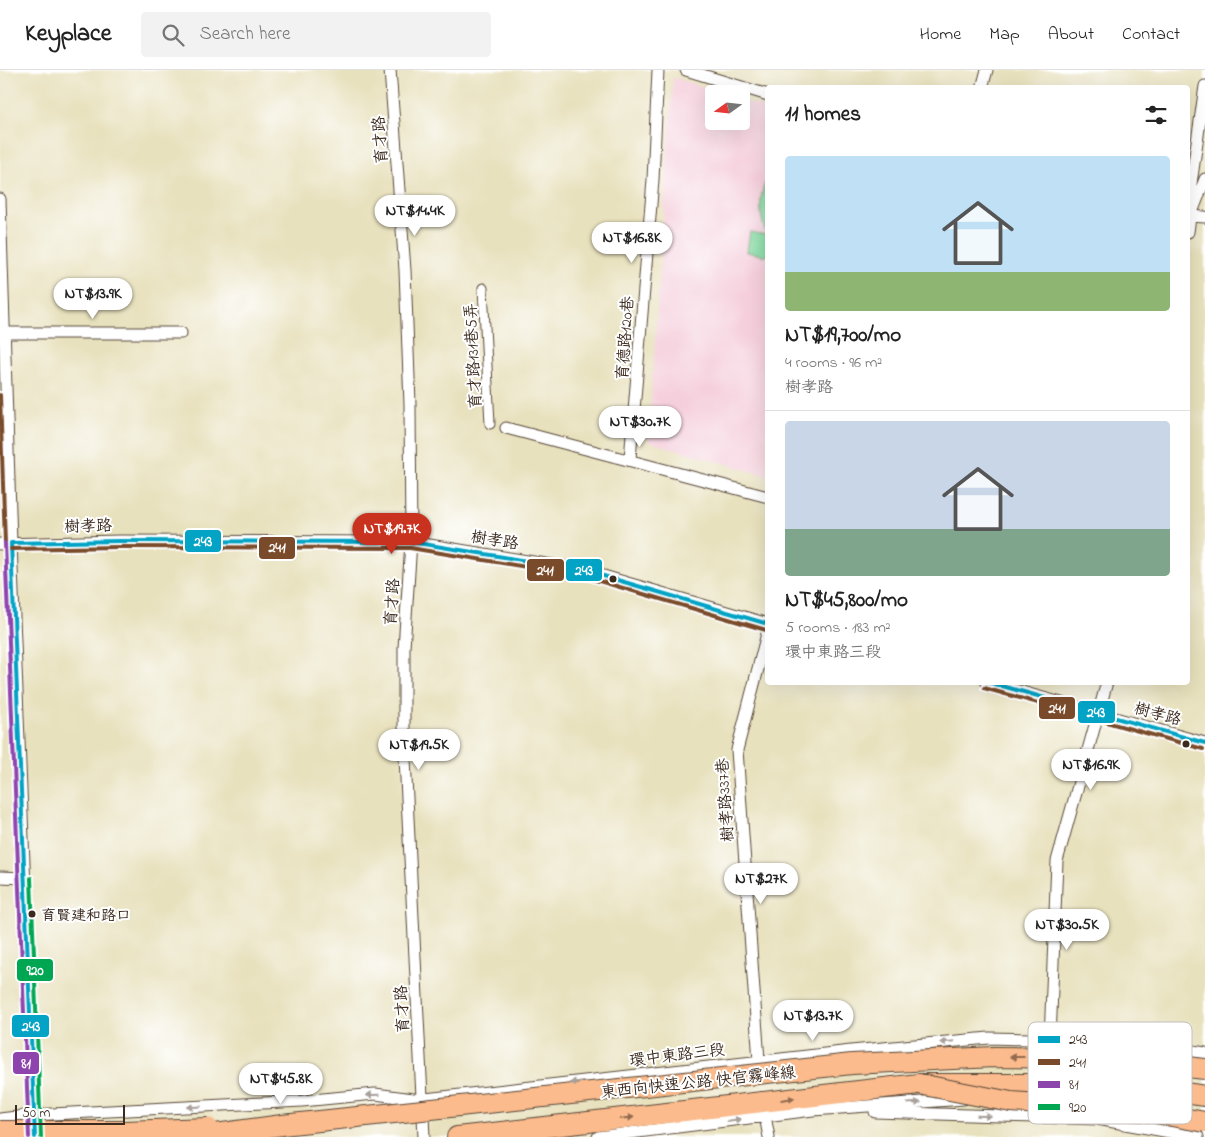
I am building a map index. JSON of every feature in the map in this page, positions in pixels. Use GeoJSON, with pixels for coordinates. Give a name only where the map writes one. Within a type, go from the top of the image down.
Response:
{"type":"FeatureCollection","features":[{"type":"Feature","properties":{"kind":"highway","name":"東西向快速公路 快官霧峰線"},"geometry":{"type":"LineString","coordinates":[[193,1137],[852,1064],[994,1057],[1028,1057]]}},
{"type":"Feature","properties":{"kind":"highway","name":"東西向快速公路 快官霧峰線"},"geometry":{"type":"LineString","coordinates":[[1192,1068],[1205,1069]]}},
{"type":"Feature","properties":{"kind":"highway","name":"東西向快速公路 快官霧峰線"},"geometry":{"type":"LineString","coordinates":[[457,1137],[919,1084],[1028,1084]]}},
{"type":"Feature","properties":{"kind":"highway"},"geometry":{"type":"LineString","coordinates":[[919,1084],[1011,1102],[1028,1103]]}},
{"type":"Feature","properties":{"kind":"highway","name":"東西向快速公路 快官霧峰線"},"geometry":{"type":"LineString","coordinates":[[1192,1094],[1205,1096]]}},
{"type":"Feature","properties":{"kind":"highway"},"geometry":{"type":"LineString","coordinates":[[1192,1120],[1205,1122]]}},
{"type":"Feature","properties":{"kind":"highway"},"geometry":{"type":"LineString","coordinates":[[0,1132],[124,1131],[282,1126]]}},
{"type":"Feature","properties":{"kind":"street","name":"育才路"},"geometry":{"type":"LineString","coordinates":[[390,70],[405,270],[410,405],[411,542],[404,648],[404,738],[424,1137]]}},
{"type":"Feature","properties":{"kind":"street","name":"育德路120巷"},"geometry":{"type":"LineString","coordinates":[[630,459],[653,180],[658,70]]}},
{"type":"Feature","properties":{"kind":"street"},"geometry":{"type":"LineString","coordinates":[[686,70],[765,94]]}},
{"type":"Feature","properties":{"kind":"street"},"geometry":{"type":"LineString","coordinates":[[983,85],[985,71]]}},
{"type":"Feature","properties":{"kind":"street"},"geometry":{"type":"LineString","coordinates":[[1190,200],[1205,86]]}},
{"type":"Feature","properties":{"kind":"street"},"geometry":{"type":"LineString","coordinates":[[1190,214],[1205,179]]}},
{"type":"Feature","properties":{"kind":"street"},"geometry":{"type":"LineString","coordinates":[[0,199],[5,544],[25,878],[35,1137]]}},
{"type":"Feature","properties":{"kind":"street"},"geometry":{"type":"LineString","coordinates":[[1190,216],[1205,217]]}},
{"type":"Feature","properties":{"kind":"street","name":"育才路131巷5弄"},"geometry":{"type":"LineString","coordinates":[[484,288],[490,424]]}},
{"type":"Feature","properties":{"kind":"street"},"geometry":{"type":"LineString","coordinates":[[2,333],[181,333]]}},
{"type":"Feature","properties":{"kind":"street"},"geometry":{"type":"LineString","coordinates":[[506,428],[630,459],[765,496]]}},
{"type":"Feature","properties":{"kind":"street","name":"樹孝路"},"geometry":{"type":"LineString","coordinates":[[5,544],[148,540],[411,542],[583,570],[765,623]]}},
{"type":"Feature","properties":{"kind":"street","name":"樹孝路337巷"},"geometry":{"type":"LineString","coordinates":[[759,1061],[737,750],[765,642]]}},
{"type":"Feature","properties":{"kind":"street","name":"樹孝路"},"geometry":{"type":"LineString","coordinates":[[997,685],[1205,743]]}},
{"type":"Feature","properties":{"kind":"street"},"geometry":{"type":"LineString","coordinates":[[1051,1022],[1057,861],[1106,685]]}},
{"type":"Feature","properties":{"kind":"street"},"geometry":{"type":"LineString","coordinates":[[0,877],[25,878]]}},
{"type":"Feature","properties":{"kind":"street","name":"環中東路三段"},"geometry":{"type":"LineString","coordinates":[[144,1137],[422,1100],[851,1050],[989,1038],[1028,1039]]}},
{"type":"Feature","properties":{"kind":"street","name":"環中東路三段"},"geometry":{"type":"LineString","coordinates":[[1192,1051],[1205,1053]]}},
{"type":"Feature","properties":{"kind":"street","name":"環中東路三段"},"geometry":{"type":"LineString","coordinates":[[0,1119],[302,1101],[374,1094],[422,1100]]}},
{"type":"Feature","properties":{"kind":"street"},"geometry":{"type":"LineString","coordinates":[[598,1137],[813,1110],[994,1097],[1028,1096]]}},
{"type":"Feature","properties":{"kind":"street"},"geometry":{"type":"LineString","coordinates":[[813,1110],[1028,1117]]}},
{"type":"Feature","properties":{"kind":"street"},"geometry":{"type":"LineString","coordinates":[[1192,1112],[1205,1114]]}},
{"type":"Feature","properties":{"kind":"street"},"geometry":{"type":"LineString","coordinates":[[765,1116],[769,1137]]}},
{"type":"Feature","properties":{"kind":"street"},"geometry":{"type":"LineString","coordinates":[[1125,1124],[1198,1137]]}},
{"type":"Feature","properties":{"kind":"shaded area"},"geometry":{"type":"Polygon","coordinates":[[[673,77],[705,88],[705,130],[750,130],[750,103],[765,108],[765,475],[648,441],[673,77]]]}},
{"type":"Feature","properties":{"kind":"green space"},"geometry":{"type":"Polygon","coordinates":[[[765,184],[765,229],[761,214],[765,184]]]}},
{"type":"Feature","properties":{"kind":"green space"},"geometry":{"type":"Polygon","coordinates":[[[750,232],[765,235],[765,255],[747,252],[750,232]]]}},
{"type":"Feature","properties":{"kind":"transit line","name":"241"},"geometry":{"type":"LineString","coordinates":[[0,395],[5,543]]}},
{"type":"Feature","properties":{"kind":"transit line","name":"243"},"geometry":{"type":"LineString","coordinates":[[11,543],[119,541],[411,542],[583,570],[765,623]]}},
{"type":"Feature","properties":{"kind":"transit line","name":"81"},"geometry":{"type":"LineString","coordinates":[[5,543],[29,1137]]}},
{"type":"Feature","properties":{"kind":"transit line","name":"243"},"geometry":{"type":"LineString","coordinates":[[11,543],[35,1137]]}},
{"type":"Feature","properties":{"kind":"transit line","name":"241"},"geometry":{"type":"LineString","coordinates":[[11,549],[119,547],[410,548],[582,576],[765,630]]}},
{"type":"Feature","properties":{"kind":"transit line","name":"243"},"geometry":{"type":"LineString","coordinates":[[999,685],[1205,743]]}},
{"type":"Feature","properties":{"kind":"transit line","name":"241"},"geometry":{"type":"LineString","coordinates":[[984,688],[1203,749]]}},
{"type":"Feature","properties":{"kind":"transit line","name":"920"},"geometry":{"type":"LineString","coordinates":[[31,878],[41,1137]]}},
{"type":"Feature","properties":{"kind":"place","name":"育賢建和路口"},"geometry":{"type":"Point","coordinates":[32,914]}}]}
